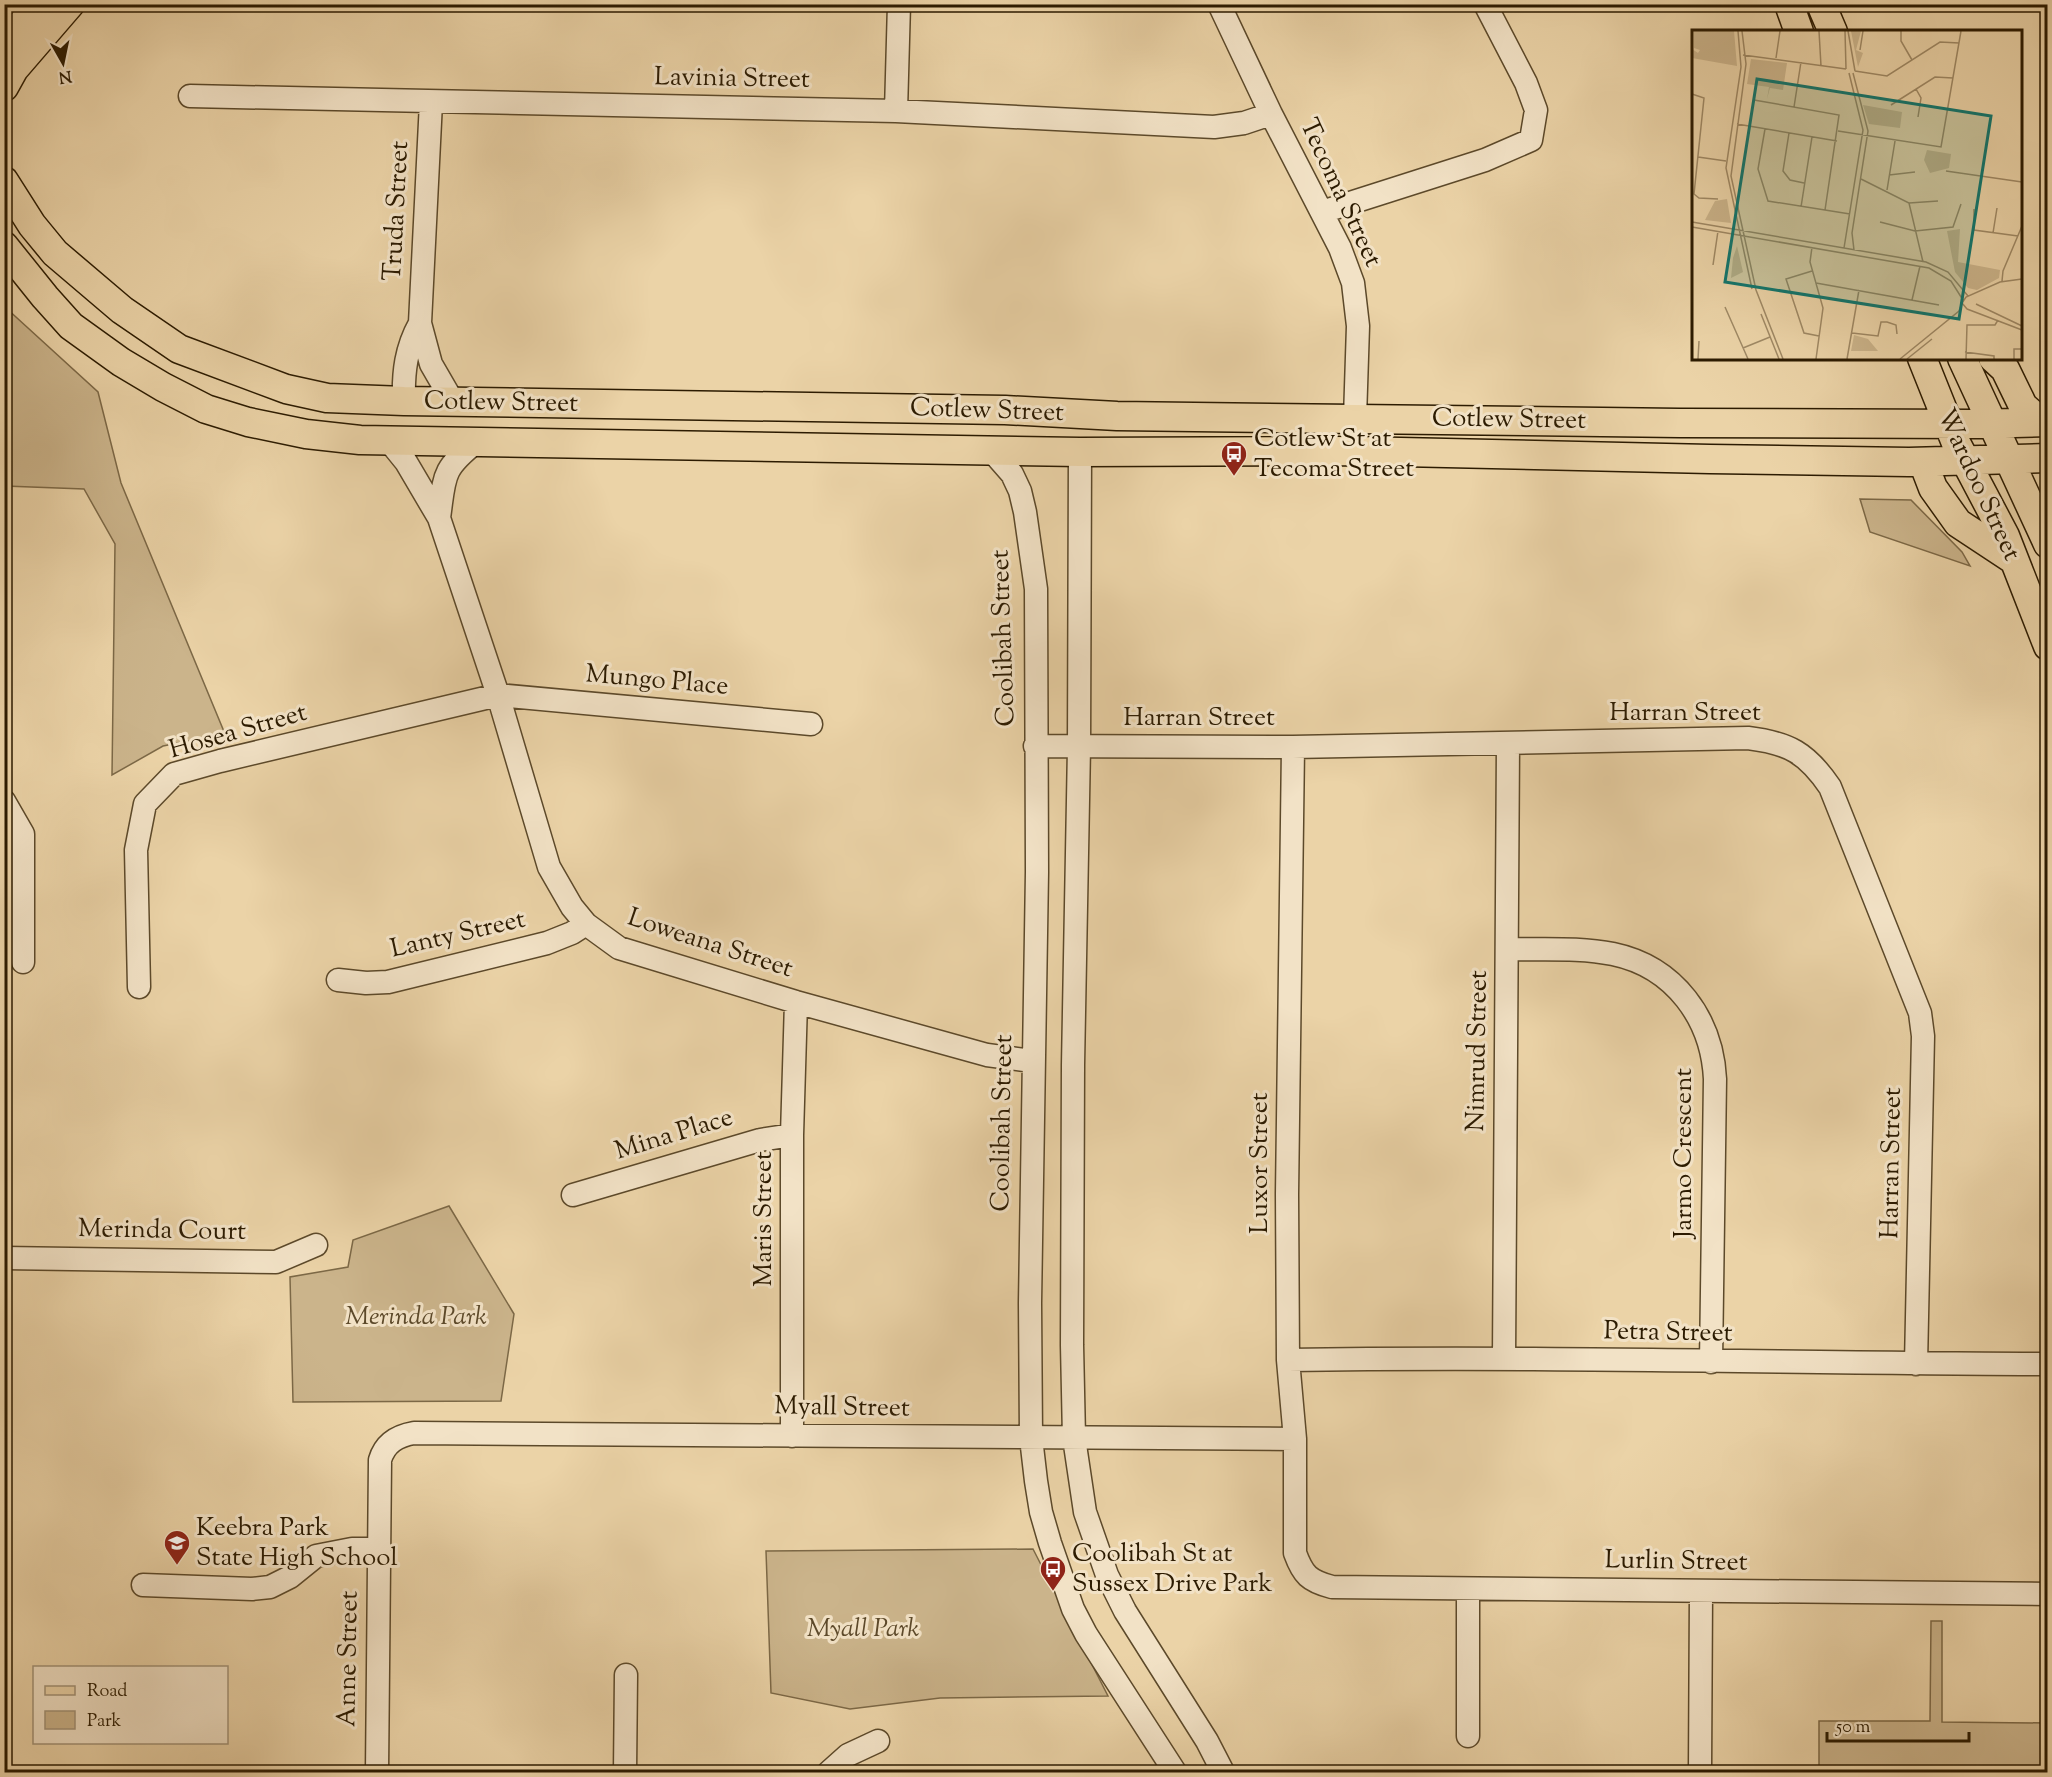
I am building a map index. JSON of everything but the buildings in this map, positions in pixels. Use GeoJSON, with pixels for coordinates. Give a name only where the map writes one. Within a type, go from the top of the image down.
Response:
{"type":"FeatureCollection","features":[{"type":"Feature","properties":{"kind":"main road"},"geometry":{"type":"LineString","coordinates":[[4,45],[39,4]]}},
{"type":"Feature","properties":{"kind":"main road"},"geometry":{"type":"LineString","coordinates":[[4,87],[14,69],[70,4]]}},
{"type":"Feature","properties":{"kind":"main road"},"geometry":{"type":"LineString","coordinates":[[1789,4],[1798,30]]}},
{"type":"Feature","properties":{"kind":"main road"},"geometry":{"type":"LineString","coordinates":[[1821,4],[1832,30]]}},
{"type":"Feature","properties":{"kind":"main road","name":"Cotlew Street"},"geometry":{"type":"LineString","coordinates":[[4,181],[32,225],[55,253],[122,310],[179,349],[286,389],[327,398],[1005,410],[1117,416],[1680,423],[2044,422]]}},
{"type":"Feature","properties":{"kind":"main road","name":"Cotlew Street"},"geometry":{"type":"LineString","coordinates":[[4,246],[71,326],[121,362],[206,409],[248,422],[306,434],[360,440],[1080,452],[1355,450],[1923,462],[2048,458]]}},
{"type":"Feature","properties":{"kind":"main road","name":"Wardoo Street"},"geometry":{"type":"LineString","coordinates":[[1923,360],[1948,423],[2005,536],[2048,646]]}},
{"type":"Feature","properties":{"kind":"main road","name":"Wardoo Street"},"geometry":{"type":"LineString","coordinates":[[1963,360],[2048,544]]}},
{"type":"Feature","properties":{"kind":"main road"},"geometry":{"type":"LineString","coordinates":[[1996,360],[2005,369],[2023,406],[2044,422]]}},
{"type":"Feature","properties":{"kind":"main road"},"geometry":{"type":"LineString","coordinates":[[404,401],[414,419],[422,426],[433,430],[478,430],[487,442]]}},
{"type":"Feature","properties":{"kind":"main road"},"geometry":{"type":"LineString","coordinates":[[1005,410],[1029,421],[1065,423],[1076,435],[1080,452]]}},
{"type":"Feature","properties":{"kind":"main road"},"geometry":{"type":"LineString","coordinates":[[1923,462],[1933,489],[1958,523],[2014,560]]}},
{"type":"Feature","properties":{"kind":"street"},"geometry":{"type":"LineString","coordinates":[[896,111],[899,4]]}},
{"type":"Feature","properties":{"kind":"street","name":"Tecoma Street"},"geometry":{"type":"LineString","coordinates":[[1219,4],[1271,114],[1340,248],[1353,283],[1358,326],[1355,418]]}},
{"type":"Feature","properties":{"kind":"street"},"geometry":{"type":"LineString","coordinates":[[1322,212],[1485,160],[1531,140],[1536,110],[1530,92],[1485,4]]}},
{"type":"Feature","properties":{"kind":"street","name":"Lavinia Street"},"geometry":{"type":"LineString","coordinates":[[190,96],[896,111],[1214,127],[1244,123],[1271,114]]}},
{"type":"Feature","properties":{"kind":"street","name":"Truda Street"},"geometry":{"type":"LineString","coordinates":[[431,102],[420,323],[431,364],[453,402]]}},
{"type":"Feature","properties":{"kind":"street","name":"Truda Street"},"geometry":{"type":"LineString","coordinates":[[404,401],[410,341],[420,323]]}},
{"type":"Feature","properties":{"kind":"street","name":"Loweana Street"},"geometry":{"type":"LineString","coordinates":[[389,441],[406,462],[439,518],[498,695],[549,867],[572,907],[586,924],[619,948],[796,1002],[987,1055],[1032,1061]]}},
{"type":"Feature","properties":{"kind":"street","name":"Loweana Street"},"geometry":{"type":"LineString","coordinates":[[439,518],[445,478],[450,466],[457,457],[487,442]]}},
{"type":"Feature","properties":{"kind":"street","name":"Coolibah Street"},"geometry":{"type":"LineString","coordinates":[[991,450],[1012,474],[1016,483],[1025,512],[1036,589],[1036,872],[1030,1291],[1031,1438],[1041,1512],[1073,1609],[1086,1634],[1175,1773]]}},
{"type":"Feature","properties":{"kind":"street"},"geometry":{"type":"LineString","coordinates":[[1080,452],[1079,747],[1073,1076],[1074,1438],[1085,1512],[1107,1575],[1125,1611],[1207,1741],[1223,1773]]}},
{"type":"Feature","properties":{"kind":"street","name":"Mungo Place"},"geometry":{"type":"LineString","coordinates":[[498,695],[812,724]]}},
{"type":"Feature","properties":{"kind":"street","name":"Hosea Street"},"geometry":{"type":"LineString","coordinates":[[139,987],[136,850],[145,804],[174,774],[232,758],[498,695]]}},
{"type":"Feature","properties":{"kind":"street","name":"Harran Street"},"geometry":{"type":"LineString","coordinates":[[1035,746],[1293,747],[1748,738],[1794,749],[1819,771],[1830,787],[1916,999],[1923,1027],[1916,1364]]}},
{"type":"Feature","properties":{"kind":"street","name":"Nimrud Street"},"geometry":{"type":"LineString","coordinates":[[1504,1358],[1509,744]]}},
{"type":"Feature","properties":{"kind":"street","name":"Luxor Street"},"geometry":{"type":"LineString","coordinates":[[1293,747],[1287,1194],[1288,1360],[1294,1439],[1295,1553],[1307,1577]]}},
{"type":"Feature","properties":{"kind":"street"},"geometry":{"type":"LineString","coordinates":[[4,801],[23,834],[23,962]]}},
{"type":"Feature","properties":{"kind":"street","name":"Lanty Street"},"geometry":{"type":"LineString","coordinates":[[338,980],[366,983],[388,982],[547,943],[572,933],[586,924]]}},
{"type":"Feature","properties":{"kind":"street","name":"Jarmo Crescent"},"geometry":{"type":"LineString","coordinates":[[1508,950],[1590,951],[1632,959],[1663,976],[1675,987],[1687,999],[1705,1029],[1711,1046],[1715,1079],[1711,1362]]}},
{"type":"Feature","properties":{"kind":"street","name":"Maris Street"},"geometry":{"type":"LineString","coordinates":[[792,1436],[792,1135],[796,1002]]}},
{"type":"Feature","properties":{"kind":"street","name":"Mina Place"},"geometry":{"type":"LineString","coordinates":[[573,1195],[760,1140],[792,1135]]}},
{"type":"Feature","properties":{"kind":"street","name":"Merinda Court"},"geometry":{"type":"LineString","coordinates":[[4,1258],[276,1262],[316,1245]]}},
{"type":"Feature","properties":{"kind":"street","name":"Petra Street"},"geometry":{"type":"LineString","coordinates":[[1288,1360],[1504,1358],[2048,1365]]}},
{"type":"Feature","properties":{"kind":"street","name":"Myall Street"},"geometry":{"type":"LineString","coordinates":[[390,1442],[414,1433],[1294,1439]]}},
{"type":"Feature","properties":{"kind":"street","name":"Anne Street"},"geometry":{"type":"LineString","coordinates":[[377,1773],[381,1460],[382,1453],[390,1442]]}},
{"type":"Feature","properties":{"kind":"street"},"geometry":{"type":"LineString","coordinates":[[143,1586],[252,1589],[270,1587],[290,1577],[316,1556],[352,1549],[379,1549]]}},
{"type":"Feature","properties":{"kind":"street","name":"Lurlin Street"},"geometry":{"type":"LineString","coordinates":[[1307,1577],[1316,1583],[1332,1587],[2048,1594]]}},
{"type":"Feature","properties":{"kind":"street"},"geometry":{"type":"LineString","coordinates":[[1468,1588],[1468,1736]]}},
{"type":"Feature","properties":{"kind":"street"},"geometry":{"type":"LineString","coordinates":[[1700,1773],[1701,1591]]}},
{"type":"Feature","properties":{"kind":"street"},"geometry":{"type":"LineString","coordinates":[[625,1773],[626,1675]]}},
{"type":"Feature","properties":{"kind":"street"},"geometry":{"type":"LineString","coordinates":[[829,1773],[848,1755],[878,1741]]}},
{"type":"Feature","properties":{"kind":"green space"},"geometry":{"type":"Polygon","coordinates":[[[5,307],[98,392],[121,483],[225,734],[163,746],[112,775],[115,544],[84,489],[5,486],[5,307]]]}},
{"type":"Feature","properties":{"kind":"green space"},"geometry":{"type":"Polygon","coordinates":[[[1860,499],[1911,500],[1962,552],[1970,566],[1870,532],[1860,499]]]}},
{"type":"Feature","properties":{"kind":"green space","name":"Merinda Park"},"geometry":{"type":"Polygon","coordinates":[[[449,1206],[514,1314],[501,1401],[293,1402],[290,1277],[348,1267],[353,1240],[449,1206]]]}},
{"type":"Feature","properties":{"kind":"green space","name":"Myall Park"},"geometry":{"type":"Polygon","coordinates":[[[1033,1549],[1108,1696],[940,1698],[850,1709],[771,1693],[766,1551],[1033,1549]]]}},
{"type":"Feature","properties":{"kind":"green space"},"geometry":{"type":"Polygon","coordinates":[[[1931,1621],[1942,1621],[1942,1722],[2047,1723],[2047,1772],[1819,1772],[1819,1721],[1930,1721],[1931,1621]]]}},
{"type":"Feature","properties":{"kind":"place","name":"Cotlew St at Tecoma Street"},"geometry":{"type":"Point","coordinates":[1234,477]}},
{"type":"Feature","properties":{"kind":"place","name":"Keebra Park State High School"},"geometry":{"type":"Point","coordinates":[177,1566]}},
{"type":"Feature","properties":{"kind":"place","name":"Coolibah St at Sussex Drive Park"},"geometry":{"type":"Point","coordinates":[1053,1592]}}]}
